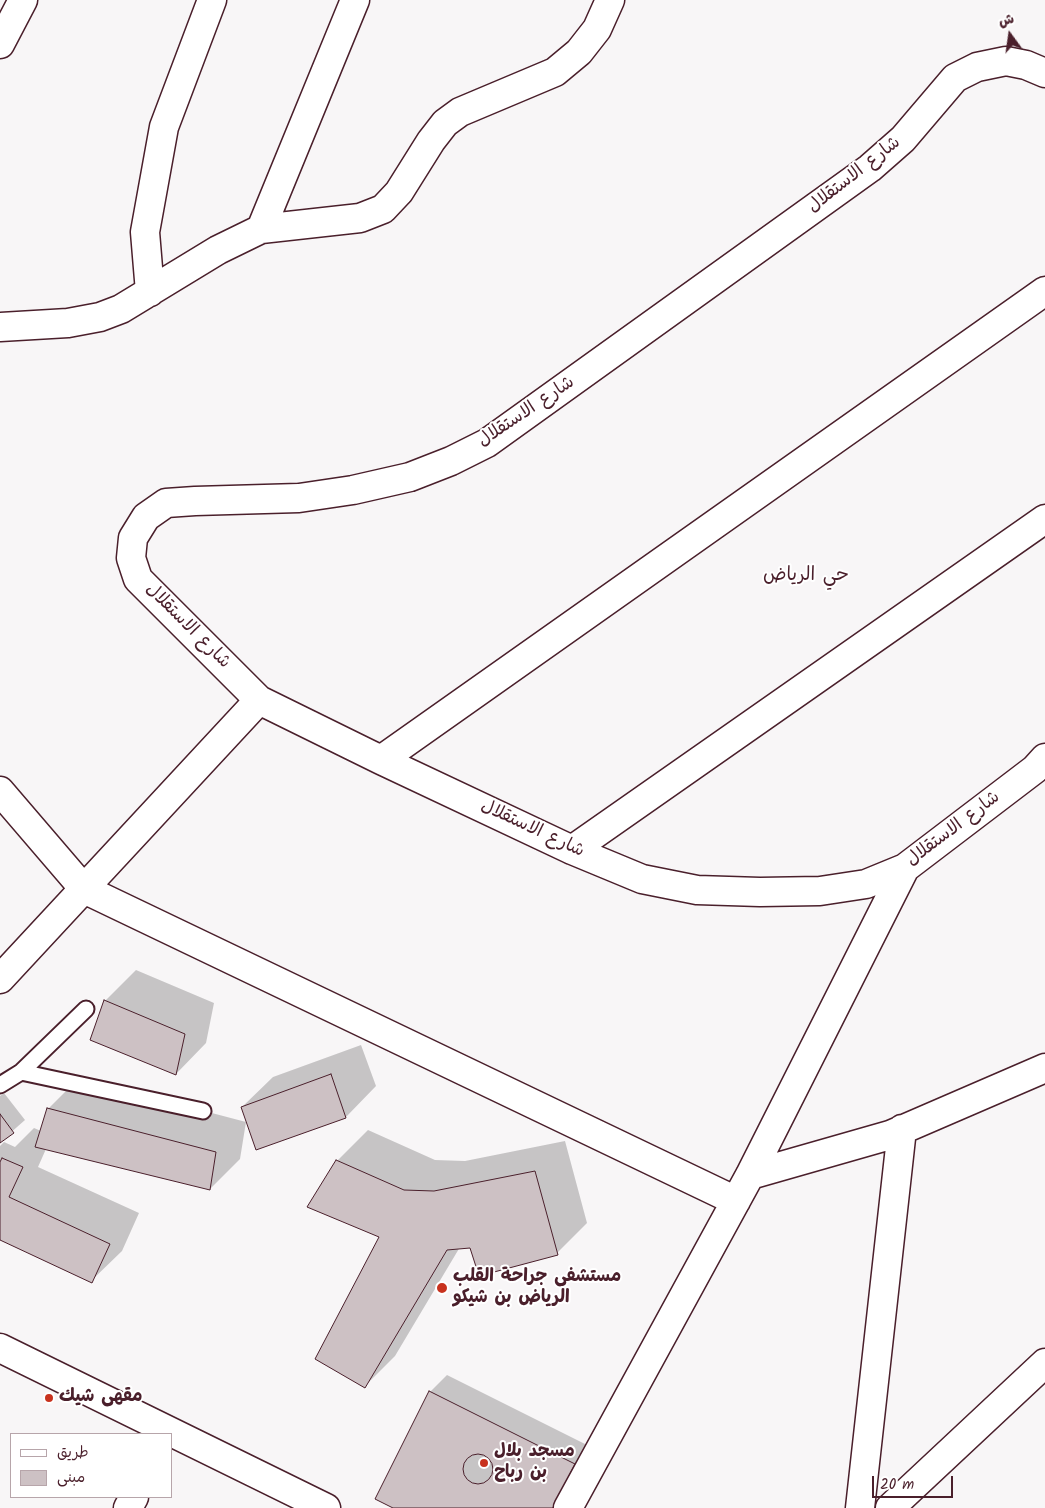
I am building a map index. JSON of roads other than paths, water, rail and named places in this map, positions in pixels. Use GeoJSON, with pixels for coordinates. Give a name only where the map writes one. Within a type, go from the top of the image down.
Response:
{"type":"FeatureCollection","features":[{"type":"Feature","properties":{"kind":"street"},"geometry":{"type":"LineString","coordinates":[[0,44],[23,0]]}},
{"type":"Feature","properties":{"kind":"street"},"geometry":{"type":"LineString","coordinates":[[150,292],[145,232],[164,127],[212,0]]}},
{"type":"Feature","properties":{"kind":"street"},"geometry":{"type":"LineString","coordinates":[[260,229],[355,0]]}},
{"type":"Feature","properties":{"kind":"street"},"geometry":{"type":"LineString","coordinates":[[0,327],[68,323],[100,317],[121,309],[218,250],[260,229],[360,218],[383,208],[399,192],[431,141],[445,124],[460,112],[555,72],[579,52],[597,29],[610,0]]}},
{"type":"Feature","properties":{"kind":"street","name":"شارع الاستقلال"},"geometry":{"type":"LineString","coordinates":[[1045,73],[1026,65],[1006,61],[977,66],[954,78],[903,139],[870,168],[487,443],[451,461],[410,477],[353,490],[299,498],[166,503],[146,517],[133,538],[131,558],[138,578],[259,700],[572,850],[642,879],[697,890],[820,891],[866,884],[905,868],[1034,769],[1045,758]]}},
{"type":"Feature","properties":{"kind":"street"},"geometry":{"type":"LineString","coordinates":[[381,760],[1045,291]]}},
{"type":"Feature","properties":{"kind":"street"},"geometry":{"type":"LineString","coordinates":[[572,850],[1045,519]]}},
{"type":"Feature","properties":{"kind":"street"},"geometry":{"type":"LineString","coordinates":[[0,979],[259,700]]}},
{"type":"Feature","properties":{"kind":"street"},"geometry":{"type":"LineString","coordinates":[[0,791],[84,889],[736,1201]]}},
{"type":"Feature","properties":{"kind":"street"},"geometry":{"type":"LineString","coordinates":[[568,1508],[750,1175],[905,868]]}},
{"type":"Feature","properties":{"kind":"street"},"geometry":{"type":"LineString","coordinates":[[750,1175],[890,1135],[1045,1068]]}},
{"type":"Feature","properties":{"kind":"street"},"geometry":{"type":"LineString","coordinates":[[860,1508],[902,1130]]}},
{"type":"Feature","properties":{"kind":"street"},"geometry":{"type":"LineString","coordinates":[[2,1354],[169,1433]]}},
{"type":"Feature","properties":{"kind":"street"},"geometry":{"type":"LineString","coordinates":[[890,1508],[1045,1363]]}},
{"type":"Feature","properties":{"kind":"street"},"geometry":{"type":"LineString","coordinates":[[172,1434],[326,1508]]}},
{"type":"Feature","properties":{"kind":"lane"},"geometry":{"type":"LineString","coordinates":[[0,1086],[21,1072],[86,1009]]}},
{"type":"Feature","properties":{"kind":"lane"},"geometry":{"type":"LineString","coordinates":[[21,1072],[203,1111]]}},
{"type":"Feature","properties":{"kind":"place","name":"مستشفى جراحة القلب الرياض بن شيكو"},"geometry":{"type":"Point","coordinates":[442,1288]}},
{"type":"Feature","properties":{"kind":"place","name":"مقهى شيك"},"geometry":{"type":"Point","coordinates":[49,1398]}},
{"type":"Feature","properties":{"kind":"place","name":"مسجد بلال بن رباح"},"geometry":{"type":"Point","coordinates":[484,1463]}},
{"type":"Feature","properties":{"kind":"district","name":"حي الرياض"},"geometry":{"type":"Point","coordinates":[806,577]}}]}
